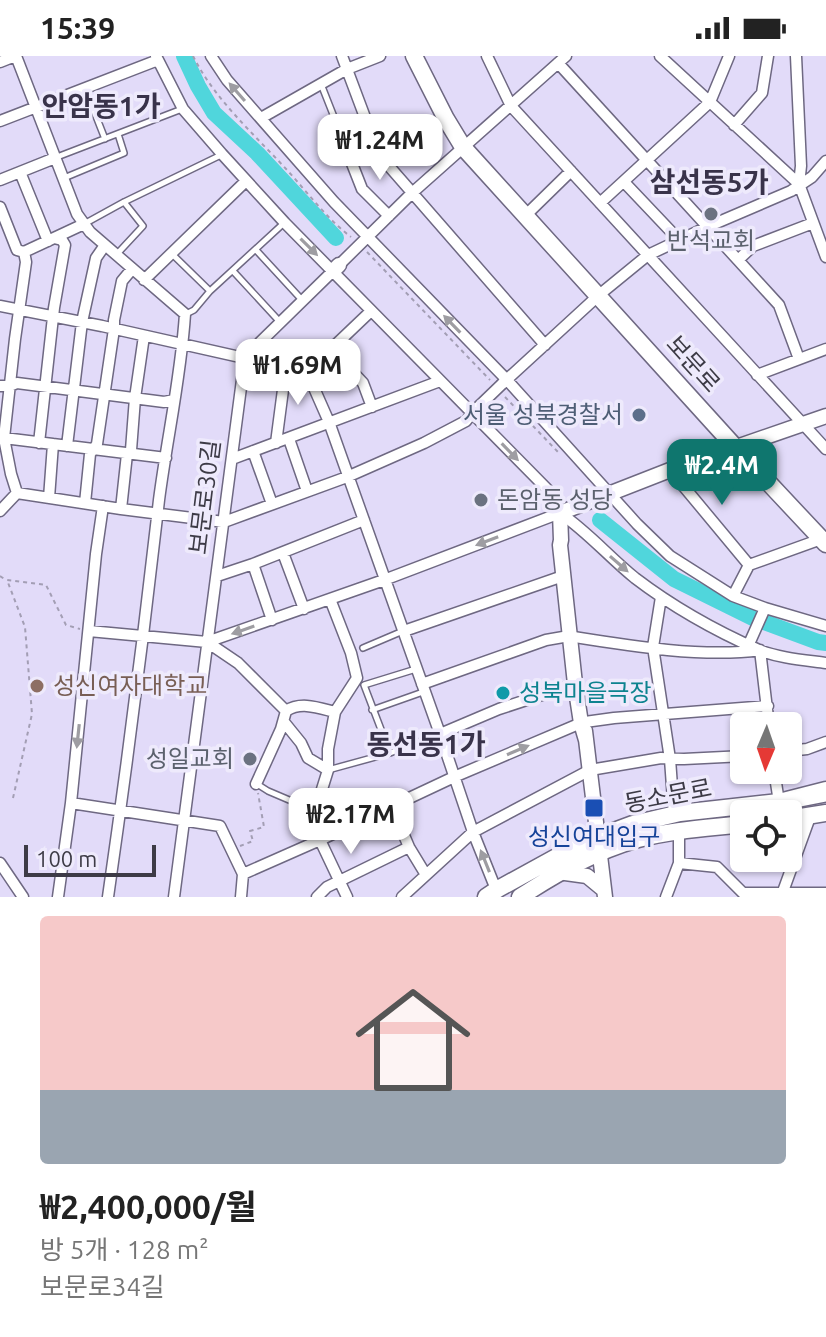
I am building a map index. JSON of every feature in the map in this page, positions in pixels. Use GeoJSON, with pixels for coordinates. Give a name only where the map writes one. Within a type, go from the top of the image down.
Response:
{"type":"FeatureCollection","features":[{"type":"Feature","properties":{"kind":"main road","name":"보문로"},"geometry":{"type":"LineString","coordinates":[[414,56],[463,147],[736,448],[825,540]]}},
{"type":"Feature","properties":{"kind":"main road","name":"동소문로"},"geometry":{"type":"LineString","coordinates":[[802,800],[826,790]]}},
{"type":"Feature","properties":{"kind":"main road","name":"동소문로"},"geometry":{"type":"LineString","coordinates":[[520,897],[633,824],[730,815]]}},
{"type":"Feature","properties":{"kind":"main road","name":"동소문로"},"geometry":{"type":"LineString","coordinates":[[681,821],[730,823]]}},
{"type":"Feature","properties":{"kind":"main road","name":"동소문로"},"geometry":{"type":"LineString","coordinates":[[498,895],[560,855],[599,845]]}},
{"type":"Feature","properties":{"kind":"street"},"geometry":{"type":"LineString","coordinates":[[0,62],[16,56],[77,214],[84,224],[185,314],[180,372],[158,512],[108,897]]}},
{"type":"Feature","properties":{"kind":"street"},"geometry":{"type":"LineString","coordinates":[[211,56],[227,80],[361,238],[670,556],[733,596],[826,626]]}},
{"type":"Feature","properties":{"kind":"street"},"geometry":{"type":"LineString","coordinates":[[342,56],[372,136],[388,165],[545,345]]}},
{"type":"Feature","properties":{"kind":"street"},"geometry":{"type":"LineString","coordinates":[[261,118],[347,69],[380,56]]}},
{"type":"Feature","properties":{"kind":"street"},"geometry":{"type":"LineString","coordinates":[[487,56],[511,106],[826,449]]}},
{"type":"Feature","properties":{"kind":"street"},"geometry":{"type":"LineString","coordinates":[[660,56],[799,184]]}},
{"type":"Feature","properties":{"kind":"street"},"geometry":{"type":"LineString","coordinates":[[600,203],[710,102],[729,56]]}},
{"type":"Feature","properties":{"kind":"street"},"geometry":{"type":"LineString","coordinates":[[734,125],[762,93],[768,56]]}},
{"type":"Feature","properties":{"kind":"street"},"geometry":{"type":"LineString","coordinates":[[796,56],[801,166],[799,184],[826,257]]}},
{"type":"Feature","properties":{"kind":"street"},"geometry":{"type":"LineString","coordinates":[[0,121],[157,58],[183,109],[246,181],[285,223],[336,268],[371,311],[474,412],[548,490],[564,512],[634,577],[711,627],[760,650],[826,663]]}},
{"type":"Feature","properties":{"kind":"street"},"geometry":{"type":"LineString","coordinates":[[245,357],[336,268],[361,238],[562,60],[647,161],[779,305],[799,359]]}},
{"type":"Feature","properties":{"kind":"street"},"geometry":{"type":"LineString","coordinates":[[0,180],[55,158]]}},
{"type":"Feature","properties":{"kind":"street"},"geometry":{"type":"LineString","coordinates":[[351,161],[362,189],[389,216]]}},
{"type":"Feature","properties":{"kind":"street"},"geometry":{"type":"LineString","coordinates":[[17,493],[224,522],[347,477],[466,421],[500,384],[648,255],[791,191],[812,177],[826,161]]}},
{"type":"Feature","properties":{"kind":"street"},"geometry":{"type":"LineString","coordinates":[[526,215],[571,171]]}},
{"type":"Feature","properties":{"kind":"street"},"geometry":{"type":"LineString","coordinates":[[20,172],[51,239]]}},
{"type":"Feature","properties":{"kind":"street"},"geometry":{"type":"LineString","coordinates":[[144,280],[246,181]]}},
{"type":"Feature","properties":{"kind":"street"},"geometry":{"type":"LineString","coordinates":[[624,182],[679,240]]}},
{"type":"Feature","properties":{"kind":"street"},"geometry":{"type":"LineString","coordinates":[[0,207],[17,250],[24,252],[84,224]]}},
{"type":"Feature","properties":{"kind":"street"},"geometry":{"type":"LineString","coordinates":[[738,260],[753,246],[813,223]]}},
{"type":"Feature","properties":{"kind":"street"},"geometry":{"type":"LineString","coordinates":[[39,443],[65,245],[62,240],[51,239]]}},
{"type":"Feature","properties":{"kind":"street"},"geometry":{"type":"LineString","coordinates":[[67,446],[82,322],[96,258],[105,245]]}},
{"type":"Feature","properties":{"kind":"street"},"geometry":{"type":"LineString","coordinates":[[17,493],[4,438],[5,386],[26,262],[24,252]]}},
{"type":"Feature","properties":{"kind":"street"},"geometry":{"type":"LineString","coordinates":[[85,503],[90,454],[97,444],[114,320],[122,281],[132,269]]}},
{"type":"Feature","properties":{"kind":"street"},"geometry":{"type":"LineString","coordinates":[[0,306],[307,372]]}},
{"type":"Feature","properties":{"kind":"street"},"geometry":{"type":"LineString","coordinates":[[307,372],[371,311]]}},
{"type":"Feature","properties":{"kind":"street"},"geometry":{"type":"LineString","coordinates":[[121,509],[144,336]]}},
{"type":"Feature","properties":{"kind":"street"},"geometry":{"type":"LineString","coordinates":[[331,349],[363,383],[372,407]]}},
{"type":"Feature","properties":{"kind":"street"},"geometry":{"type":"LineString","coordinates":[[757,375],[826,349]]}},
{"type":"Feature","properties":{"kind":"street","name":"보문로30길"},"geometry":{"type":"LineString","coordinates":[[174,897],[245,357]]}},
{"type":"Feature","properties":{"kind":"street"},"geometry":{"type":"LineString","coordinates":[[276,443],[286,367]]}},
{"type":"Feature","properties":{"kind":"street"},"geometry":{"type":"LineString","coordinates":[[307,372],[329,422],[498,895]]}},
{"type":"Feature","properties":{"kind":"street"},"geometry":{"type":"LineString","coordinates":[[232,459],[440,381]]}},
{"type":"Feature","properties":{"kind":"street"},"geometry":{"type":"LineString","coordinates":[[5,386],[17,383],[164,402],[174,400]]}},
{"type":"Feature","properties":{"kind":"street"},"geometry":{"type":"LineString","coordinates":[[89,631],[207,642],[384,580],[670,470],[826,416]]}},
{"type":"Feature","properties":{"kind":"street"},"geometry":{"type":"LineString","coordinates":[[4,438],[166,458]]}},
{"type":"Feature","properties":{"kind":"street"},"geometry":{"type":"LineString","coordinates":[[289,439],[307,491]]}},
{"type":"Feature","properties":{"kind":"street"},"geometry":{"type":"LineString","coordinates":[[49,498],[53,444]]}},
{"type":"Feature","properties":{"kind":"street"},"geometry":{"type":"LineString","coordinates":[[253,451],[272,504]]}},
{"type":"Feature","properties":{"kind":"street"},"geometry":{"type":"LineString","coordinates":[[670,470],[749,565]]}},
{"type":"Feature","properties":{"kind":"street"},"geometry":{"type":"LineString","coordinates":[[0,511],[17,493]]}},
{"type":"Feature","properties":{"kind":"street"},"geometry":{"type":"LineString","coordinates":[[58,897],[103,506]]}},
{"type":"Feature","properties":{"kind":"street"},"geometry":{"type":"LineString","coordinates":[[564,512],[560,545],[583,723]]}},
{"type":"Feature","properties":{"kind":"street"},"geometry":{"type":"LineString","coordinates":[[217,576],[364,520]]}},
{"type":"Feature","properties":{"kind":"street"},"geometry":{"type":"LineString","coordinates":[[561,540],[575,684],[586,740],[604,893]]}},
{"type":"Feature","properties":{"kind":"street"},"geometry":{"type":"LineString","coordinates":[[733,596],[749,565],[825,540]]}},
{"type":"Feature","properties":{"kind":"street"},"geometry":{"type":"LineString","coordinates":[[283,553],[304,609]]}},
{"type":"Feature","properties":{"kind":"street"},"geometry":{"type":"LineString","coordinates":[[253,564],[272,620]]}},
{"type":"Feature","properties":{"kind":"street"},"geometry":{"type":"LineString","coordinates":[[404,631],[563,576]]}},
{"type":"Feature","properties":{"kind":"street"},"geometry":{"type":"LineString","coordinates":[[661,597],[653,647],[681,821]]}},
{"type":"Feature","properties":{"kind":"street"},"geometry":{"type":"LineString","coordinates":[[330,599],[351,653],[357,678],[335,712],[328,749],[328,770],[314,815],[320,840],[347,897]]}},
{"type":"Feature","properties":{"kind":"street"},"geometry":{"type":"LineString","coordinates":[[749,644],[765,608]]}},
{"type":"Feature","properties":{"kind":"street"},"geometry":{"type":"LineString","coordinates":[[423,688],[546,640],[571,636],[735,654],[760,650]]}},
{"type":"Feature","properties":{"kind":"street"},"geometry":{"type":"LineString","coordinates":[[207,642],[238,663],[285,716],[308,758],[328,770]]}},
{"type":"Feature","properties":{"kind":"street"},"geometry":{"type":"LineString","coordinates":[[760,650],[768,712]]}},
{"type":"Feature","properties":{"kind":"street"},"geometry":{"type":"LineString","coordinates":[[440,734],[499,709],[575,684]]}},
{"type":"Feature","properties":{"kind":"street"},"geometry":{"type":"LineString","coordinates":[[256,784],[285,716],[292,707],[310,705],[335,712]]}},
{"type":"Feature","properties":{"kind":"street"},"geometry":{"type":"LineString","coordinates":[[243,874],[454,777],[583,723],[768,706]]}},
{"type":"Feature","properties":{"kind":"street"},"geometry":{"type":"LineString","coordinates":[[802,750],[826,742]]}},
{"type":"Feature","properties":{"kind":"street"},"geometry":{"type":"LineString","coordinates":[[402,897],[473,832],[590,770],[661,758],[730,757]]}},
{"type":"Feature","properties":{"kind":"street"},"geometry":{"type":"LineString","coordinates":[[71,803],[220,826],[243,874],[241,897]]}},
{"type":"Feature","properties":{"kind":"street"},"geometry":{"type":"LineString","coordinates":[[392,807],[409,847],[426,875]]}},
{"type":"Feature","properties":{"kind":"street"},"geometry":{"type":"LineString","coordinates":[[781,896],[821,812]]}},
{"type":"Feature","properties":{"kind":"street","name":"동소문로"},"geometry":{"type":"LineString","coordinates":[[679,863],[681,821]]}},
{"type":"Feature","properties":{"kind":"street"},"geometry":{"type":"LineString","coordinates":[[317,897],[339,880],[409,847]]}},
{"type":"Feature","properties":{"kind":"street"},"geometry":{"type":"LineString","coordinates":[[0,863],[23,897]]}},
{"type":"Feature","properties":{"kind":"street"},"geometry":{"type":"LineString","coordinates":[[666,897],[679,863],[717,867],[743,893],[781,896],[826,893]]}},
{"type":"Feature","properties":{"kind":"street"},"geometry":{"type":"LineString","coordinates":[[558,872],[587,876],[604,893]]}},
{"type":"Feature","properties":{"kind":"lane"},"geometry":{"type":"LineString","coordinates":[[320,84],[351,161]]}},
{"type":"Feature","properties":{"kind":"lane"},"geometry":{"type":"LineString","coordinates":[[85,88],[105,139]]}},
{"type":"Feature","properties":{"kind":"lane"},"geometry":{"type":"LineString","coordinates":[[55,158],[183,109]]}},
{"type":"Feature","properties":{"kind":"lane"},"geometry":{"type":"LineString","coordinates":[[64,178],[124,153],[118,134]]}},
{"type":"Feature","properties":{"kind":"lane"},"geometry":{"type":"LineString","coordinates":[[84,224],[222,154]]}},
{"type":"Feature","properties":{"kind":"lane"},"geometry":{"type":"LineString","coordinates":[[116,255],[143,226],[124,202]]}},
{"type":"Feature","properties":{"kind":"lane"},"geometry":{"type":"LineString","coordinates":[[185,314],[194,310],[210,291],[285,223]]}},
{"type":"Feature","properties":{"kind":"lane"},"geometry":{"type":"LineString","coordinates":[[256,250],[303,301]]}},
{"type":"Feature","properties":{"kind":"lane"},"geometry":{"type":"LineString","coordinates":[[171,253],[210,291]]}},
{"type":"Feature","properties":{"kind":"lane"},"geometry":{"type":"LineString","coordinates":[[233,271],[281,323]]}},
{"type":"Feature","properties":{"kind":"lane"},"geometry":{"type":"LineString","coordinates":[[363,648],[404,631]]}},
{"type":"Feature","properties":{"kind":"lane"},"geometry":{"type":"LineString","coordinates":[[390,753],[364,685],[416,669]]}},
{"type":"Feature","properties":{"kind":"lane"},"geometry":{"type":"LineString","coordinates":[[372,710],[423,688]]}},
{"type":"Feature","properties":{"kind":"lane"},"geometry":{"type":"LineString","coordinates":[[328,770],[390,753],[440,734]]}},
{"type":"Feature","properties":{"kind":"lane"},"geometry":{"type":"LineString","coordinates":[[256,784],[315,811]]}},
{"type":"Feature","properties":{"kind":"lane"},"geometry":{"type":"LineString","coordinates":[[681,821],[826,799]]}},
{"type":"Feature","properties":{"kind":"lane"},"geometry":{"type":"LineString","coordinates":[[599,845],[666,828],[730,820]]}},
{"type":"Feature","properties":{"kind":"path"},"geometry":{"type":"LineString","coordinates":[[193,56],[203,76],[223,100],[326,213],[361,238]]}},
{"type":"Feature","properties":{"kind":"path"},"geometry":{"type":"LineString","coordinates":[[367,252],[500,384],[558,452]]}},
{"type":"Feature","properties":{"kind":"path"},"geometry":{"type":"LineString","coordinates":[[0,576],[7,580],[46,585],[66,625],[89,631]]}},
{"type":"Feature","properties":{"kind":"path"},"geometry":{"type":"LineString","coordinates":[[7,580],[25,627],[32,714],[13,798]]}},
{"type":"Feature","properties":{"kind":"path"},"geometry":{"type":"LineString","coordinates":[[235,857],[243,852],[239,847],[253,841],[250,831],[264,827],[256,784]]}},
{"type":"Feature","properties":{"kind":"waterway"},"geometry":{"type":"LineString","coordinates":[[184,56],[214,113],[257,153],[336,238]]}},
{"type":"Feature","properties":{"kind":"waterway"},"geometry":{"type":"LineString","coordinates":[[600,520],[674,579],[753,618],[826,643]]}},
{"type":"Feature","properties":{"kind":"place","name":"반석교회"},"geometry":{"type":"Point","coordinates":[711,214]}},
{"type":"Feature","properties":{"kind":"place","name":"서울 성북경찰서"},"geometry":{"type":"Point","coordinates":[639,415]}},
{"type":"Feature","properties":{"kind":"place","name":"돈암동 성당"},"geometry":{"type":"Point","coordinates":[481,500]}},
{"type":"Feature","properties":{"kind":"place","name":"성신여자대학교"},"geometry":{"type":"Point","coordinates":[37,686]}},
{"type":"Feature","properties":{"kind":"place","name":"성북마을극장"},"geometry":{"type":"Point","coordinates":[503,693]}},
{"type":"Feature","properties":{"kind":"place","name":"성일교회"},"geometry":{"type":"Point","coordinates":[250,759]}},
{"type":"Feature","properties":{"kind":"place","name":"성신여대입구"},"geometry":{"type":"Point","coordinates":[594,808]}},
{"type":"Feature","properties":{"kind":"district","name":"안암동1가"},"geometry":{"type":"Point","coordinates":[101,106]}},
{"type":"Feature","properties":{"kind":"district","name":"삼선동5가"},"geometry":{"type":"Point","coordinates":[709,182]}},
{"type":"Feature","properties":{"kind":"district","name":"동선동1가"},"geometry":{"type":"Point","coordinates":[426,744]}}]}
